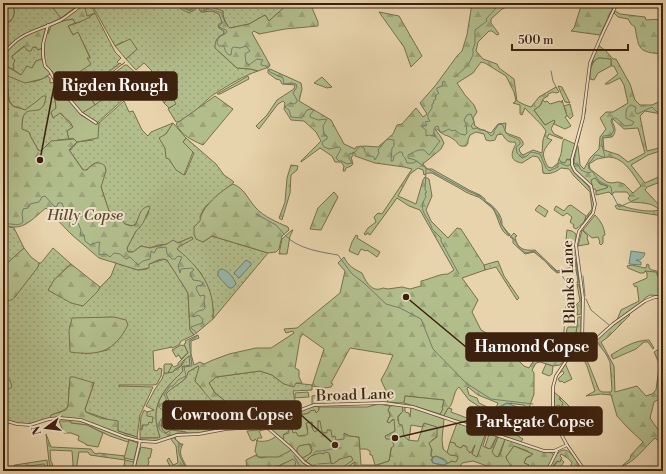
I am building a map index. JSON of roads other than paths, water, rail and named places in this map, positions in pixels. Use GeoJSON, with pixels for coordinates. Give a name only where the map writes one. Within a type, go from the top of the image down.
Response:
{"type":"FeatureCollection","features":[{"type":"Feature","properties":{"kind":"street"},"geometry":{"type":"LineString","coordinates":[[3,55],[16,40],[62,19],[84,3]]}},
{"type":"Feature","properties":{"kind":"street","name":"Blanks Lane"},"geometry":{"type":"LineString","coordinates":[[582,348],[582,298],[576,245],[579,231],[593,213],[595,204],[591,186],[577,174],[572,163],[583,118],[590,63],[617,3]]}},
{"type":"Feature","properties":{"kind":"street"},"geometry":{"type":"LineString","coordinates":[[48,25],[43,44],[43,60],[45,66],[50,71],[58,86],[81,113],[96,123]]}},
{"type":"Feature","properties":{"kind":"street"},"geometry":{"type":"LineString","coordinates":[[586,471],[567,445],[553,418],[554,383],[556,376],[572,353],[593,342],[613,324],[645,301],[655,297],[663,297]]}},
{"type":"Feature","properties":{"kind":"street","name":"Broad Lane"},"geometry":{"type":"LineString","coordinates":[[3,420],[16,424],[30,425],[54,419],[81,420],[113,433],[140,441],[159,441],[171,437],[226,429],[256,427],[317,405],[395,403],[417,408],[541,450],[557,450]]}},
{"type":"Feature","properties":{"kind":"street"},"geometry":{"type":"LineString","coordinates":[[266,424],[269,429],[291,448],[304,462],[311,467],[324,471]]}},
{"type":"Feature","properties":{"kind":"street"},"geometry":{"type":"LineString","coordinates":[[134,471],[140,441]]}},
{"type":"Feature","properties":{"kind":"street"},"geometry":{"type":"LineString","coordinates":[[547,471],[557,450],[567,445]]}},
{"type":"Feature","properties":{"kind":"waterway"},"geometry":{"type":"LineString","coordinates":[[183,3],[183,8],[190,11],[199,4],[202,5],[201,10],[203,11],[210,9],[222,13],[225,21],[219,27],[227,32],[220,37],[217,43],[219,46],[224,46],[228,54],[231,55],[232,48],[234,47],[240,48],[246,46],[250,51],[245,54],[246,63],[249,65],[257,59],[263,60],[261,65],[266,66],[270,72],[283,78],[284,84],[296,84],[297,87],[293,93],[297,102],[294,104],[290,103],[285,107],[289,110],[291,117],[302,118],[307,110],[310,109],[314,110],[310,117],[318,120],[327,119],[323,126],[324,135],[327,136],[327,139],[323,141],[322,144],[324,147],[329,149],[339,147],[341,149],[336,158],[339,161],[347,164],[352,163],[349,158],[349,154],[354,153],[360,146],[364,148],[365,152],[369,156],[374,157],[375,160],[379,153],[378,150],[387,139],[394,140],[391,161],[393,161],[394,156],[399,152],[402,152],[407,163],[417,161]]}},
{"type":"Feature","properties":{"kind":"waterway"},"geometry":{"type":"LineString","coordinates":[[455,77],[468,65],[473,55],[475,30],[487,21],[486,19],[497,7],[498,3]]}},
{"type":"Feature","properties":{"kind":"waterway"},"geometry":{"type":"LineString","coordinates":[[551,71],[556,87]]}},
{"type":"Feature","properties":{"kind":"waterway"},"geometry":{"type":"LineString","coordinates":[[435,136],[426,136],[426,130],[422,126],[427,125],[425,122],[430,121],[428,114],[432,108],[434,100],[436,99],[435,96],[439,93],[437,88],[442,86],[443,81],[445,82]]}},
{"type":"Feature","properties":{"kind":"waterway"},"geometry":{"type":"LineString","coordinates":[[639,198],[619,207],[612,194],[611,187],[599,181],[589,169],[588,164],[595,155],[605,156],[602,146],[602,139],[603,136],[611,135],[614,130],[611,121],[612,118],[616,118],[625,126],[632,125],[634,122],[626,118],[626,112],[629,106],[631,105],[636,107],[635,111],[637,114],[652,107],[657,112],[663,112]]}},
{"type":"Feature","properties":{"kind":"waterway"},"geometry":{"type":"LineString","coordinates":[[578,143],[586,109]]}},
{"type":"Feature","properties":{"kind":"waterway"},"geometry":{"type":"LineString","coordinates":[[569,295],[566,282],[560,272],[557,272],[534,251],[526,253],[520,249],[514,239],[508,234],[501,224],[492,206],[485,202],[480,196],[426,168],[415,160],[408,158],[408,155],[421,150],[424,150],[429,155],[430,154],[440,141],[434,135],[435,127],[438,126],[440,132],[449,129],[465,135],[467,133],[464,120],[467,115],[471,114],[474,122],[471,126],[473,129],[477,128],[480,130],[485,130],[491,136],[494,134],[494,131],[499,124],[503,125],[508,134],[520,141],[520,144],[516,147],[517,153],[522,158],[531,152],[540,154],[546,168],[549,171],[558,167],[558,164],[560,163],[567,166],[574,163]]}},
{"type":"Feature","properties":{"kind":"waterway"},"geometry":{"type":"LineString","coordinates":[[574,163],[577,145]]}},
{"type":"Feature","properties":{"kind":"waterway"},"geometry":{"type":"LineString","coordinates":[[574,163],[578,165],[581,170],[588,173],[591,172]]}},
{"type":"Feature","properties":{"kind":"waterway"},"geometry":{"type":"LineString","coordinates":[[426,168],[425,190],[427,192],[425,193],[426,197],[422,206],[424,214],[432,229],[441,238],[441,241],[459,274]]}},
{"type":"Feature","properties":{"kind":"waterway"},"geometry":{"type":"LineString","coordinates":[[3,220],[6,224],[17,225],[23,222],[23,209],[28,208],[30,204],[39,202],[42,197],[45,196],[55,207],[58,203],[62,203],[64,209],[70,214],[70,225],[78,223],[81,230],[80,235],[84,235],[85,241],[90,245],[100,242],[99,255],[106,254],[110,257],[114,253],[120,254],[126,259],[130,257],[138,265],[143,261],[150,259],[151,251],[154,253],[157,248],[166,247],[167,254],[172,259],[175,259],[178,256],[182,257],[178,266],[180,273],[181,269],[192,268],[194,270],[190,273],[193,280],[203,283],[202,285],[197,286],[196,289],[200,296],[205,296],[205,308],[193,315],[193,317],[198,315],[203,319],[202,323],[191,327],[196,333]]}},
{"type":"Feature","properties":{"kind":"waterway"},"geometry":{"type":"LineString","coordinates":[[256,214],[276,225],[284,234]]}},
{"type":"Feature","properties":{"kind":"waterway"},"geometry":{"type":"LineString","coordinates":[[285,235],[290,240],[303,247],[338,255],[352,274],[386,304],[400,308],[421,319],[433,349],[466,383],[491,399],[533,404]]}},
{"type":"Feature","properties":{"kind":"waterway"},"geometry":{"type":"LineString","coordinates":[[575,257],[578,280]]}},
{"type":"Feature","properties":{"kind":"waterway"},"geometry":{"type":"LineString","coordinates":[[583,276],[585,296]]}},
{"type":"Feature","properties":{"kind":"waterway"},"geometry":{"type":"LineString","coordinates":[[586,299],[591,310],[609,325]]}},
{"type":"Feature","properties":{"kind":"waterway"},"geometry":{"type":"LineString","coordinates":[[559,344],[564,331],[566,306],[568,301]]}},
{"type":"Feature","properties":{"kind":"waterway"},"geometry":{"type":"LineString","coordinates":[[186,471],[180,456],[179,443],[174,438],[161,431],[159,427],[161,419],[168,413],[158,406],[166,401],[164,395],[170,386],[173,386],[178,380],[186,376],[184,367],[192,366],[189,341],[197,335]]}},
{"type":"Feature","properties":{"kind":"waterway"},"geometry":{"type":"LineString","coordinates":[[510,355],[514,357]]}},
{"type":"Feature","properties":{"kind":"waterway"},"geometry":{"type":"LineString","coordinates":[[313,455],[316,451],[341,448]]}},
{"type":"Feature","properties":{"kind":"waterway"},"geometry":{"type":"LineString","coordinates":[[294,456],[303,471]]}},
{"type":"Feature","properties":{"kind":"waterway"},"geometry":{"type":"LineString","coordinates":[[318,464],[331,463]]}},
{"type":"Feature","properties":{"kind":"waterway"},"geometry":{"type":"LineString","coordinates":[[395,463],[395,471]]}},
{"type":"Feature","properties":{"kind":"waterway"},"geometry":{"type":"LineString","coordinates":[[307,471],[313,465],[316,465]]}},
{"type":"Feature","properties":{"kind":"place","name":"Rigden Rough"},"geometry":{"type":"Point","coordinates":[40,160]}},
{"type":"Feature","properties":{"kind":"place","name":"Hamond Copse"},"geometry":{"type":"Point","coordinates":[406,297]}},
{"type":"Feature","properties":{"kind":"place","name":"Parkgate Copse"},"geometry":{"type":"Point","coordinates":[395,438]}},
{"type":"Feature","properties":{"kind":"place","name":"Cowroom Copse"},"geometry":{"type":"Point","coordinates":[335,445]}},
{"type":"Feature","properties":{"kind":"park label","name":"Hilly Copse"},"geometry":{"type":"Point","coordinates":[85,215]}}]}
